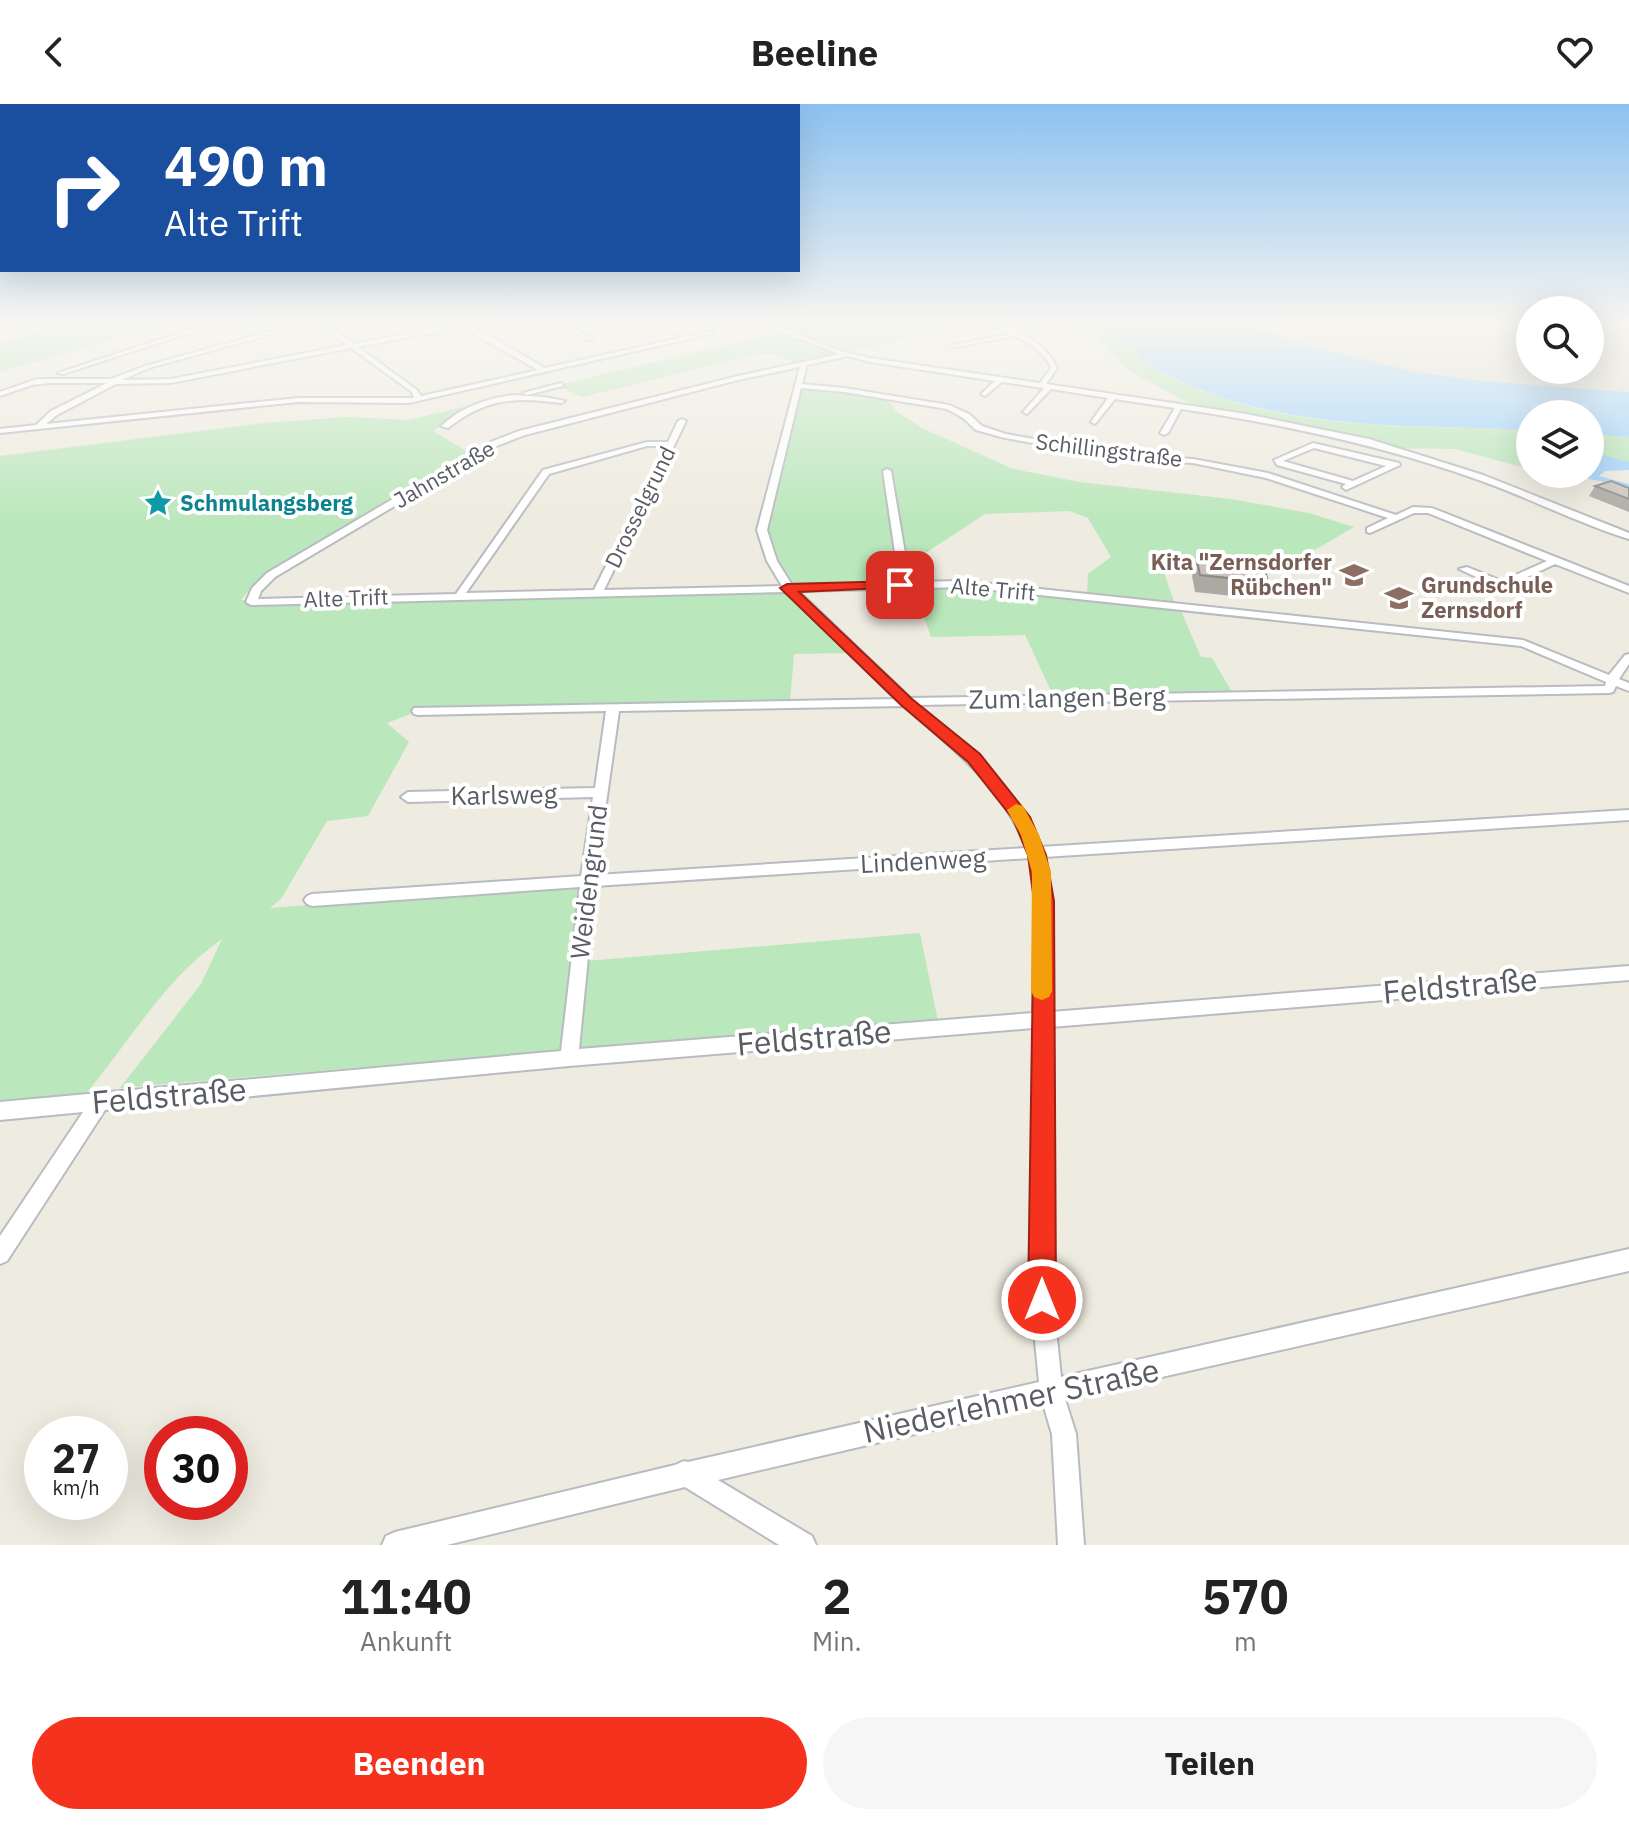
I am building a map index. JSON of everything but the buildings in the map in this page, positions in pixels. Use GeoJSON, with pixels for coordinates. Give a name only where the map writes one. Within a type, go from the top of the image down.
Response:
{"type":"FeatureCollection","features":[{"type":"Feature","properties":{"kind":"street"},"geometry":{"type":"LineString","coordinates":[[37,428],[54,413],[96,391]]}},
{"type":"Feature","properties":{"kind":"street"},"geometry":{"type":"LineString","coordinates":[[415,391],[418,399]]}},
{"type":"Feature","properties":{"kind":"street"},"geometry":{"type":"LineString","coordinates":[[0,431],[298,400],[402,402],[452,391]]}},
{"type":"Feature","properties":{"kind":"street"},"geometry":{"type":"LineString","coordinates":[[514,391],[519,395],[561,401]]}},
{"type":"Feature","properties":{"kind":"street"},"geometry":{"type":"LineString","coordinates":[[445,426],[471,406],[535,391]]}},
{"type":"Feature","properties":{"kind":"street","name":"Jahnstraße"},"geometry":{"type":"LineString","coordinates":[[251,602],[256,590],[271,575],[491,445],[561,423],[692,391]]}},
{"type":"Feature","properties":{"kind":"street"},"geometry":{"type":"LineString","coordinates":[[797,391],[762,530],[766,553],[787,588],[906,702],[974,758],[1021,817],[1037,855],[1044,901],[1041,1020],[1042,1300],[1051,1392],[1064,1434],[1071,1545]]}},
{"type":"Feature","properties":{"kind":"street","name":"Schillingstraße"},"geometry":{"type":"LineString","coordinates":[[852,391],[942,406],[966,416],[979,428],[1005,436],[1123,457],[1217,465],[1329,494],[1394,517]]}},
{"type":"Feature","properties":{"kind":"street"},"geometry":{"type":"LineString","coordinates":[[985,394],[988,391]]}},
{"type":"Feature","properties":{"kind":"street"},"geometry":{"type":"LineString","coordinates":[[1027,412],[1041,391]]}},
{"type":"Feature","properties":{"kind":"street"},"geometry":{"type":"LineString","coordinates":[[1081,391],[1246,416],[1352,438],[1503,485],[1629,536]]}},
{"type":"Feature","properties":{"kind":"street"},"geometry":{"type":"LineString","coordinates":[[1095,422],[1113,396]]}},
{"type":"Feature","properties":{"kind":"street"},"geometry":{"type":"LineString","coordinates":[[1164,433],[1179,406]]}},
{"type":"Feature","properties":{"kind":"street","name":"Drosselgrund"},"geometry":{"type":"LineString","coordinates":[[598,592],[682,421]]}},
{"type":"Feature","properties":{"kind":"street"},"geometry":{"type":"LineString","coordinates":[[460,595],[546,472],[647,444],[671,444]]}},
{"type":"Feature","properties":{"kind":"street"},"geometry":{"type":"LineString","coordinates":[[1355,484],[1278,460],[1313,445],[1394,466]]}},
{"type":"Feature","properties":{"kind":"street"},"geometry":{"type":"LineString","coordinates":[[1329,494],[1415,456]]}},
{"type":"Feature","properties":{"kind":"street"},"geometry":{"type":"LineString","coordinates":[[887,471],[901,559],[900,585]]}},
{"type":"Feature","properties":{"kind":"street"},"geometry":{"type":"LineString","coordinates":[[1370,530],[1413,510],[1429,510],[1629,590]]}},
{"type":"Feature","properties":{"kind":"street"},"geometry":{"type":"LineString","coordinates":[[1464,569],[1502,585],[1554,561]]}},
{"type":"Feature","properties":{"kind":"street","name":"Alte Trift"},"geometry":{"type":"LineString","coordinates":[[251,602],[964,584],[1523,643],[1629,687]]}},
{"type":"Feature","properties":{"kind":"street"},"geometry":{"type":"LineString","coordinates":[[1614,679],[1629,657]]}},
{"type":"Feature","properties":{"kind":"street","name":"Zum langen Berg"},"geometry":{"type":"LineString","coordinates":[[418,711],[1609,689],[1614,679]]}},
{"type":"Feature","properties":{"kind":"street","name":"Weidengrund"},"geometry":{"type":"LineString","coordinates":[[569,1058],[588,880],[613,707]]}},
{"type":"Feature","properties":{"kind":"street","name":"Karlsweg"},"geometry":{"type":"LineString","coordinates":[[408,797],[600,792]]}},
{"type":"Feature","properties":{"kind":"street","name":"Lindenweg"},"geometry":{"type":"LineString","coordinates":[[312,900],[1629,815]]}},
{"type":"Feature","properties":{"kind":"street","name":"Feldstraße"},"geometry":{"type":"LineString","coordinates":[[0,1111],[569,1058],[1629,973]]}},
{"type":"Feature","properties":{"kind":"street"},"geometry":{"type":"LineString","coordinates":[[0,1254],[99,1103]]}},
{"type":"Feature","properties":{"kind":"street","name":"Niederlehmer Straße"},"geometry":{"type":"LineString","coordinates":[[395,1545],[684,1473],[1629,1260]]}},
{"type":"Feature","properties":{"kind":"street"},"geometry":{"type":"LineString","coordinates":[[684,1473],[803,1545]]}},
{"type":"Feature","properties":{"kind":"green space"},"geometry":{"type":"Polygon","coordinates":[[[570,391],[605,391],[581,397],[570,391]]]}},
{"type":"Feature","properties":{"kind":"green space"},"geometry":{"type":"Polygon","coordinates":[[[800,391],[837,391],[886,397],[896,411],[922,428],[1013,469],[1080,482],[1231,499],[1309,513],[1354,527],[1301,558],[1282,573],[1162,567],[1176,607],[1181,611],[1201,657],[1212,658],[1232,692],[1054,697],[1025,635],[931,637],[922,612],[920,591],[796,584],[784,575],[772,554],[767,531],[800,391]],[[1069,511],[985,514],[901,569],[903,583],[963,582],[1087,595],[1088,574],[1111,557],[1088,518],[1069,511]]]}},
{"type":"Feature","properties":{"kind":"green space"},"geometry":{"type":"Polygon","coordinates":[[[1167,391],[1205,391],[1269,411],[1343,422],[1516,430],[1516,465],[1455,449],[1392,448],[1196,407],[1167,391]]]}},
{"type":"Feature","properties":{"kind":"green space"},"geometry":{"type":"Polygon","coordinates":[[[467,406],[433,431],[468,452],[322,539],[255,583],[241,600],[786,591],[848,653],[794,654],[790,702],[418,711],[387,723],[409,742],[368,816],[327,821],[281,899],[270,908],[582,884],[564,1050],[120,1088],[201,984],[222,939],[165,992],[84,1096],[0,1103],[0,456],[263,423],[348,417],[408,420],[467,406]]]}},
{"type":"Feature","properties":{"kind":"green space"},"geometry":{"type":"Polygon","coordinates":[[[1604,434],[1629,437],[1629,462],[1604,458],[1604,434]]]}},
{"type":"Feature","properties":{"kind":"green space"},"geometry":{"type":"Polygon","coordinates":[[[920,933],[939,1026],[574,1050],[586,961],[920,933]]]}},
{"type":"Feature","properties":{"kind":"water"},"geometry":{"type":"Polygon","coordinates":[[[1207,391],[1629,392],[1629,437],[1604,435],[1604,400],[1516,400],[1516,429],[1378,424],[1282,413],[1207,391]]]}},
{"type":"Feature","properties":{"kind":"water"},"geometry":{"type":"Polygon","coordinates":[[[1604,455],[1629,462],[1629,470],[1605,471],[1604,455]]]}},
{"type":"Feature","properties":{"kind":"water"},"geometry":{"type":"Polygon","coordinates":[[[1604,477],[1629,484],[1629,487],[1604,482],[1604,477]]]}},
{"type":"Feature","properties":{"kind":"slow traffic"},"geometry":{"type":"LineString","coordinates":[[1016,810],[1030,835],[1042,872],[1042,991]]}},
{"type":"Feature","properties":{"kind":"place","name":"Schmulangsberg"},"geometry":{"type":"Point","coordinates":[158,503]}},
{"type":"Feature","properties":{"kind":"place","name":"Kita \"Zernsdorfer Rübchen\""},"geometry":{"type":"Point","coordinates":[1354,575]}},
{"type":"Feature","properties":{"kind":"place","name":"Grundschule Zernsdorf"},"geometry":{"type":"Point","coordinates":[1399,598]}},
{"type":"Feature","properties":{"kind":"route"},"geometry":{"type":"LineString","coordinates":[[900,585],[787,588],[906,702],[974,758],[999,786],[1030,835],[1042,872],[1044,901],[1041,1020],[1042,1300]]}}]}
